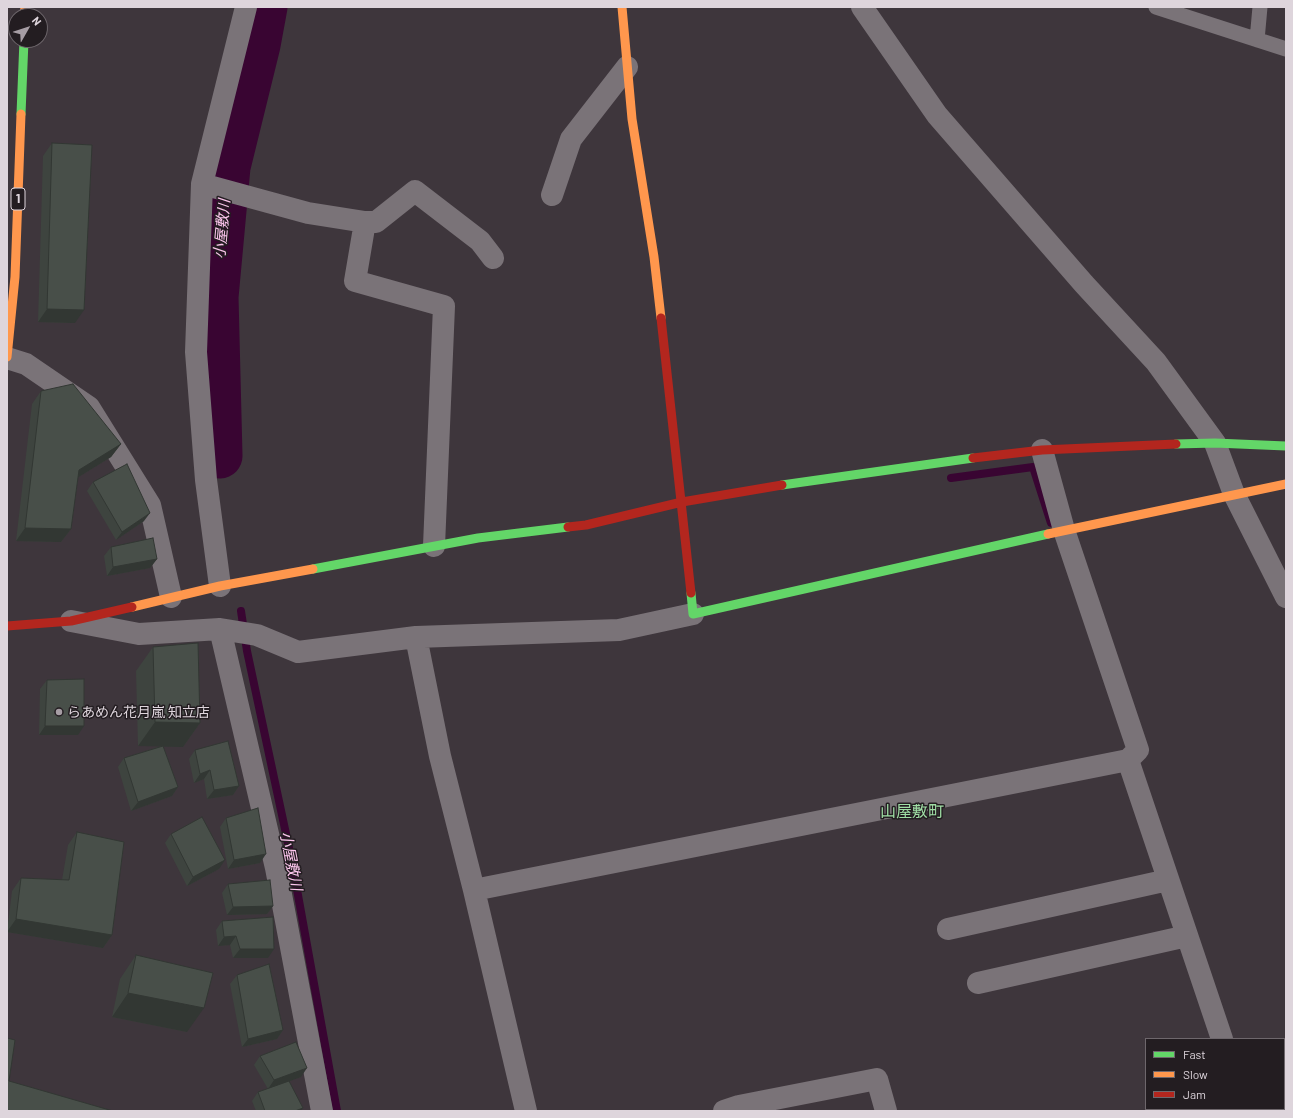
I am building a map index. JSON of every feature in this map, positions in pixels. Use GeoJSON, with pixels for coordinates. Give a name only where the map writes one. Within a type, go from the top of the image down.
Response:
{"type":"FeatureCollection","features":[{"type":"Feature","properties":{"kind":"main road"},"geometry":{"type":"LineString","coordinates":[[622,7],[632,119],[654,257],[670,413],[682,502],[693,614],[1064,530],[1286,484]]}},
{"type":"Feature","properties":{"kind":"main road","name":"1"},"geometry":{"type":"LineString","coordinates":[[7,358],[16,277],[24,48]]}},
{"type":"Feature","properties":{"kind":"main road"},"geometry":{"type":"LineString","coordinates":[[7,626],[71,621],[220,586],[434,546],[478,538],[586,525],[682,502],[777,486],[954,460],[1042,450],[1215,443],[1286,446]]}},
{"type":"Feature","properties":{"kind":"street"},"geometry":{"type":"LineString","coordinates":[[220,586],[206,480],[196,352],[216,188],[246,7]]}},
{"type":"Feature","properties":{"kind":"street"},"geometry":{"type":"LineString","coordinates":[[862,7],[937,115],[1084,284],[1156,362],[1215,443],[1234,494],[1286,597]]}},
{"type":"Feature","properties":{"kind":"street"},"geometry":{"type":"LineString","coordinates":[[552,195],[571,139],[627,67]]}},
{"type":"Feature","properties":{"kind":"street"},"geometry":{"type":"LineString","coordinates":[[216,188],[308,213],[365,222],[376,222],[415,191],[480,241],[493,258]]}},
{"type":"Feature","properties":{"kind":"street"},"geometry":{"type":"LineString","coordinates":[[365,222],[355,281],[444,306],[434,546]]}},
{"type":"Feature","properties":{"kind":"street"},"geometry":{"type":"LineString","coordinates":[[7,358],[26,364],[89,407],[150,505],[171,597]]}},
{"type":"Feature","properties":{"kind":"street"},"geometry":{"type":"LineString","coordinates":[[474,890],[1128,760],[1138,750],[1064,530],[1042,450]]}},
{"type":"Feature","properties":{"kind":"street"},"geometry":{"type":"LineString","coordinates":[[71,621],[139,634],[228,630],[257,635],[298,652],[416,637],[619,630],[693,614]]}},
{"type":"Feature","properties":{"kind":"street"},"geometry":{"type":"LineString","coordinates":[[228,630],[276,868],[322,1111]]}},
{"type":"Feature","properties":{"kind":"street"},"geometry":{"type":"LineString","coordinates":[[416,637],[440,756],[474,890],[526,1111]]}},
{"type":"Feature","properties":{"kind":"street"},"geometry":{"type":"LineString","coordinates":[[1128,760],[1222,1038]]}},
{"type":"Feature","properties":{"kind":"street"},"geometry":{"type":"LineString","coordinates":[[948,928],[1168,880]]}},
{"type":"Feature","properties":{"kind":"street"},"geometry":{"type":"LineString","coordinates":[[978,983],[1187,936]]}},
{"type":"Feature","properties":{"kind":"street"},"geometry":{"type":"LineString","coordinates":[[724,1111],[739,1106],[877,1079],[886,1111]]}},
{"type":"Feature","properties":{"kind":"lane"},"geometry":{"type":"LineString","coordinates":[[1156,7],[1286,49]]}},
{"type":"Feature","properties":{"kind":"lane"},"geometry":{"type":"LineString","coordinates":[[1257,40],[1260,7]]}},
{"type":"Feature","properties":{"kind":"building"},"geometry":{"type":"Polygon","coordinates":[[[52,143],[92,145],[84,310],[47,309],[52,143]]]}},
{"type":"Feature","properties":{"kind":"building"},"geometry":{"type":"Polygon","coordinates":[[[73,384],[121,444],[79,470],[71,529],[25,528],[41,391],[73,384]]]}},
{"type":"Feature","properties":{"kind":"building"},"geometry":{"type":"Polygon","coordinates":[[[127,464],[150,513],[122,532],[93,482],[127,464]]]}},
{"type":"Feature","properties":{"kind":"building"},"geometry":{"type":"Polygon","coordinates":[[[153,538],[157,559],[113,567],[111,547],[153,538]]]}},
{"type":"Feature","properties":{"kind":"building"},"geometry":{"type":"Polygon","coordinates":[[[198,643],[200,723],[155,722],[153,647],[198,643]]]}},
{"type":"Feature","properties":{"kind":"building","name":"らあめん花月嵐 知立店"},"geometry":{"type":"Polygon","coordinates":[[[84,679],[84,726],[45,726],[47,680],[84,679]]]}},
{"type":"Feature","properties":{"kind":"building"},"geometry":{"type":"Polygon","coordinates":[[[228,741],[239,786],[214,790],[210,770],[200,774],[195,750],[228,741]]]}},
{"type":"Feature","properties":{"kind":"building"},"geometry":{"type":"Polygon","coordinates":[[[163,746],[178,787],[138,802],[124,758],[163,746]]]}},
{"type":"Feature","properties":{"kind":"building"},"geometry":{"type":"Polygon","coordinates":[[[258,808],[266,854],[234,860],[226,818],[258,808]]]}},
{"type":"Feature","properties":{"kind":"building"},"geometry":{"type":"Polygon","coordinates":[[[202,817],[225,860],[193,877],[171,834],[202,817]]]}},
{"type":"Feature","properties":{"kind":"building"},"geometry":{"type":"Polygon","coordinates":[[[77,832],[124,842],[112,935],[16,919],[21,878],[69,880],[77,832]]]}},
{"type":"Feature","properties":{"kind":"building"},"geometry":{"type":"Polygon","coordinates":[[[270,880],[273,906],[233,907],[228,884],[270,880]]]}},
{"type":"Feature","properties":{"kind":"building"},"geometry":{"type":"Polygon","coordinates":[[[273,917],[274,949],[240,949],[236,936],[224,937],[222,921],[273,917]]]}},
{"type":"Feature","properties":{"kind":"building"},"geometry":{"type":"Polygon","coordinates":[[[136,955],[213,973],[204,1008],[128,993],[136,955]]]}},
{"type":"Feature","properties":{"kind":"building"},"geometry":{"type":"Polygon","coordinates":[[[269,964],[283,1030],[248,1039],[237,975],[269,964]]]}},
{"type":"Feature","properties":{"kind":"building"},"geometry":{"type":"Polygon","coordinates":[[[7,1038],[15,1040],[9,1081],[113,1111],[7,1111],[7,1038]]]}},
{"type":"Feature","properties":{"kind":"building"},"geometry":{"type":"Polygon","coordinates":[[[296,1042],[307,1068],[274,1080],[260,1056],[296,1042]]]}},
{"type":"Feature","properties":{"kind":"building"},"geometry":{"type":"Polygon","coordinates":[[[289,1081],[303,1108],[295,1111],[265,1111],[258,1092],[289,1081]]]}},
{"type":"Feature","properties":{"kind":"waterway","name":"小屋敷川"},"geometry":{"type":"LineString","coordinates":[[220,456],[216,297],[228,167],[258,45],[265,7]]}},
{"type":"Feature","properties":{"kind":"waterway"},"geometry":{"type":"LineString","coordinates":[[951,478],[1033,467],[1051,523]]}},
{"type":"Feature","properties":{"kind":"waterway","name":"小屋敷川"},"geometry":{"type":"LineString","coordinates":[[241,611],[247,651],[292,862],[337,1111]]}},
{"type":"Feature","properties":{"kind":"traffic: fast"},"geometry":{"type":"LineString","coordinates":[[21,114],[24,48]]}},
{"type":"Feature","properties":{"kind":"traffic: fast"},"geometry":{"type":"LineString","coordinates":[[1176,444],[1215,443],[1286,446]]}},
{"type":"Feature","properties":{"kind":"traffic: fast"},"geometry":{"type":"LineString","coordinates":[[782,485],[973,458]]}},
{"type":"Feature","properties":{"kind":"traffic: fast"},"geometry":{"type":"LineString","coordinates":[[313,569],[478,538],[568,527]]}},
{"type":"Feature","properties":{"kind":"traffic: fast"},"geometry":{"type":"LineString","coordinates":[[691,593],[693,614],[1048,534]]}},
{"type":"Feature","properties":{"kind":"traffic: slow"},"geometry":{"type":"LineString","coordinates":[[622,7],[632,119],[654,257],[661,318]]}},
{"type":"Feature","properties":{"kind":"traffic: slow"},"geometry":{"type":"LineString","coordinates":[[7,357],[15,277],[21,114]]}},
{"type":"Feature","properties":{"kind":"traffic: slow"},"geometry":{"type":"LineString","coordinates":[[1048,534],[1286,484]]}},
{"type":"Feature","properties":{"kind":"traffic: slow"},"geometry":{"type":"LineString","coordinates":[[132,607],[220,586],[313,569]]}},
{"type":"Feature","properties":{"kind":"traffic: jam"},"geometry":{"type":"LineString","coordinates":[[661,318],[691,593]]}},
{"type":"Feature","properties":{"kind":"traffic: jam"},"geometry":{"type":"LineString","coordinates":[[973,458],[1042,450],[1176,444]]}},
{"type":"Feature","properties":{"kind":"traffic: jam"},"geometry":{"type":"LineString","coordinates":[[568,527],[586,525],[682,502],[782,485]]}},
{"type":"Feature","properties":{"kind":"traffic: jam"},"geometry":{"type":"LineString","coordinates":[[7,626],[71,621],[132,607]]}},
{"type":"Feature","properties":{"kind":"place","name":"らあめん花月嵐 知立店"},"geometry":{"type":"Point","coordinates":[59,712]}},
{"type":"Feature","properties":{"kind":"district","name":"山屋敷町"},"geometry":{"type":"Point","coordinates":[912,812]}}]}
